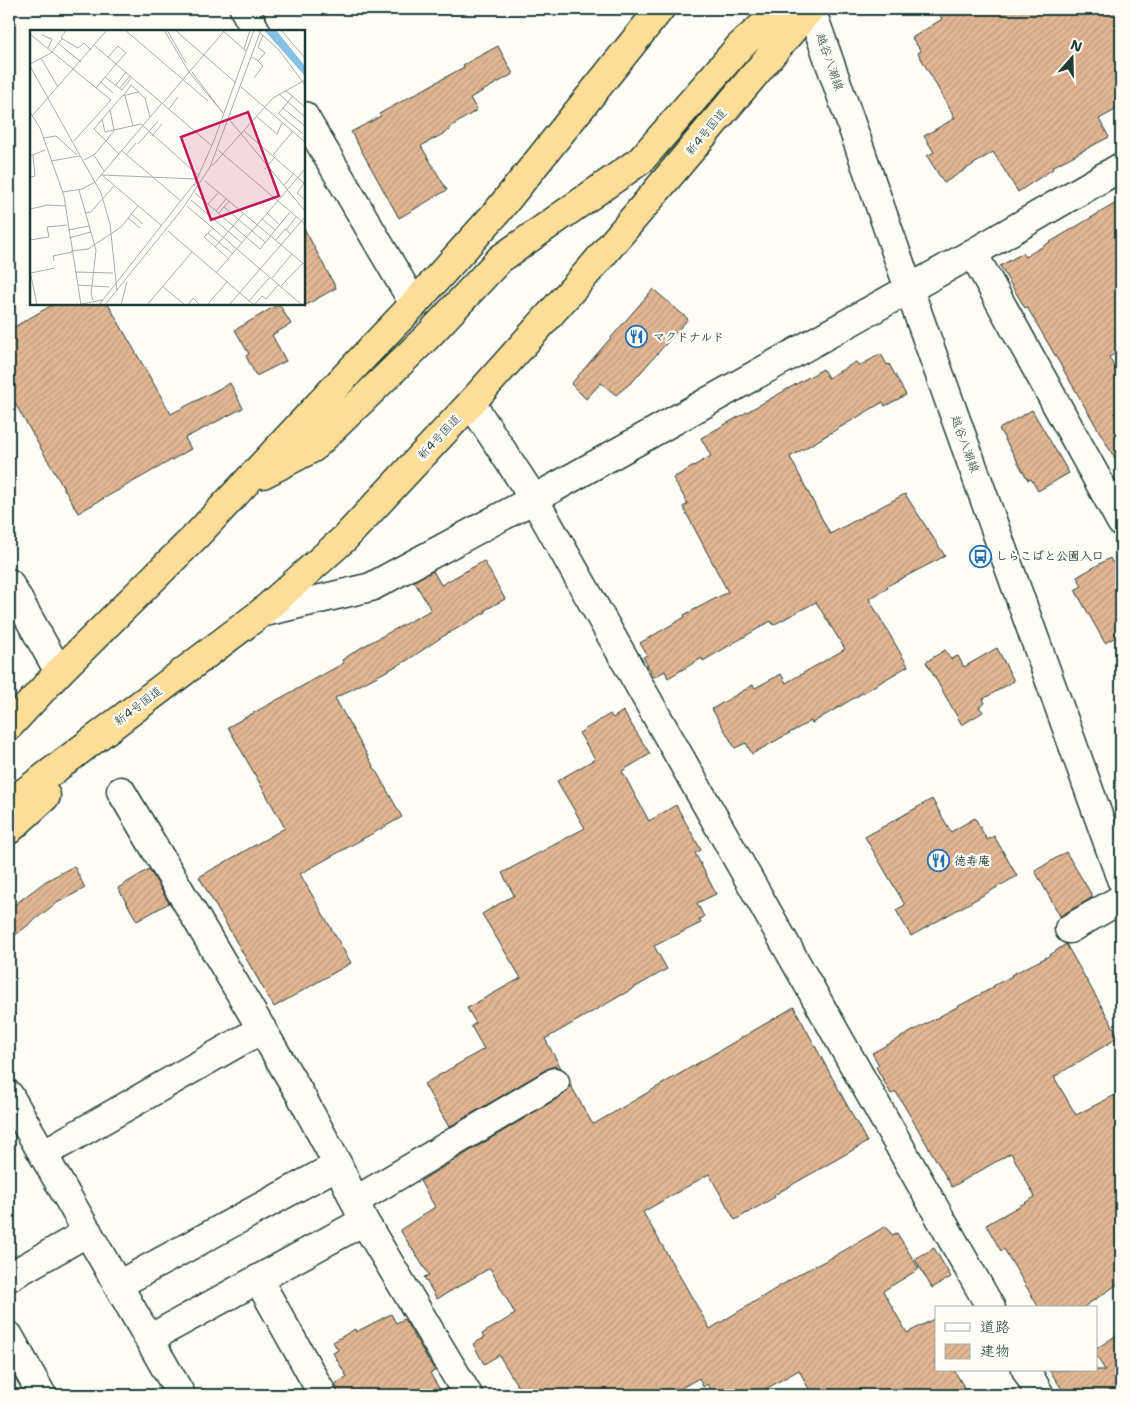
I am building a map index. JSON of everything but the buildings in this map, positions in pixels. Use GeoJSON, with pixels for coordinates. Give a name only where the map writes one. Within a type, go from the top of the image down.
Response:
{"type":"FeatureCollection","features":[{"type":"Feature","properties":{"kind":"highway"},"geometry":{"type":"LineString","coordinates":[[11,719],[197,535],[414,304],[497,212],[660,9]]}},
{"type":"Feature","properties":{"kind":"highway"},"geometry":{"type":"LineString","coordinates":[[246,482],[313,448],[428,336],[500,259],[641,160],[740,46],[768,21],[786,12],[810,9]]}},
{"type":"Feature","properties":{"kind":"highway","name":"新4号国道"},"geometry":{"type":"LineString","coordinates":[[9,804],[261,613],[345,538],[471,403],[594,264],[810,9]]}},
{"type":"Feature","properties":{"kind":"highway"},"geometry":{"type":"LineString","coordinates":[[9,830],[46,796],[81,749]]}},
{"type":"Feature","properties":{"kind":"street"},"geometry":{"type":"LineString","coordinates":[[244,9],[255,30]]}},
{"type":"Feature","properties":{"kind":"street","name":"越谷八潮線"},"geometry":{"type":"LineString","coordinates":[[810,9],[1121,879]]}},
{"type":"Feature","properties":{"kind":"street"},"geometry":{"type":"LineString","coordinates":[[305,118],[414,304]]}},
{"type":"Feature","properties":{"kind":"street"},"geometry":{"type":"LineString","coordinates":[[261,613],[371,587],[534,499],[973,253],[1121,167]]}},
{"type":"Feature","properties":{"kind":"street"},"geometry":{"type":"LineString","coordinates":[[973,253],[1121,522]]}},
{"type":"Feature","properties":{"kind":"street"},"geometry":{"type":"LineString","coordinates":[[471,403],[534,499],[990,1306]]}},
{"type":"Feature","properties":{"kind":"street"},"geometry":{"type":"LineString","coordinates":[[9,583],[59,672]]}},
{"type":"Feature","properties":{"kind":"street"},"geometry":{"type":"LineString","coordinates":[[120,791],[262,1028],[338,1165],[359,1211],[468,1395]]}},
{"type":"Feature","properties":{"kind":"street"},"geometry":{"type":"LineString","coordinates":[[1069,928],[1121,899]]}},
{"type":"Feature","properties":{"kind":"street"},"geometry":{"type":"LineString","coordinates":[[42,1154],[262,1028]]}},
{"type":"Feature","properties":{"kind":"street"},"geometry":{"type":"LineString","coordinates":[[149,1339],[258,1278],[555,1082]]}},
{"type":"Feature","properties":{"kind":"street"},"geometry":{"type":"LineString","coordinates":[[9,1095],[181,1395]]}},
{"type":"Feature","properties":{"kind":"street"},"geometry":{"type":"LineString","coordinates":[[118,1285],[338,1165]]}},
{"type":"Feature","properties":{"kind":"street"},"geometry":{"type":"LineString","coordinates":[[9,1277],[88,1232]]}},
{"type":"Feature","properties":{"kind":"street"},"geometry":{"type":"LineString","coordinates":[[258,1278],[323,1395]]}},
{"type":"Feature","properties":{"kind":"street"},"geometry":{"type":"LineString","coordinates":[[9,1336],[42,1395]]}},
{"type":"Feature","properties":{"kind":"street"},"geometry":{"type":"LineString","coordinates":[[1027,1372],[1040,1395]]}},
{"type":"Feature","properties":{"kind":"place","name":"マクドナルド"},"geometry":{"type":"Point","coordinates":[637,337]}},
{"type":"Feature","properties":{"kind":"place","name":"しらこばと公園入口"},"geometry":{"type":"Point","coordinates":[980,556]}},
{"type":"Feature","properties":{"kind":"place","name":"徳寿庵"},"geometry":{"type":"Point","coordinates":[938,861]}}]}
